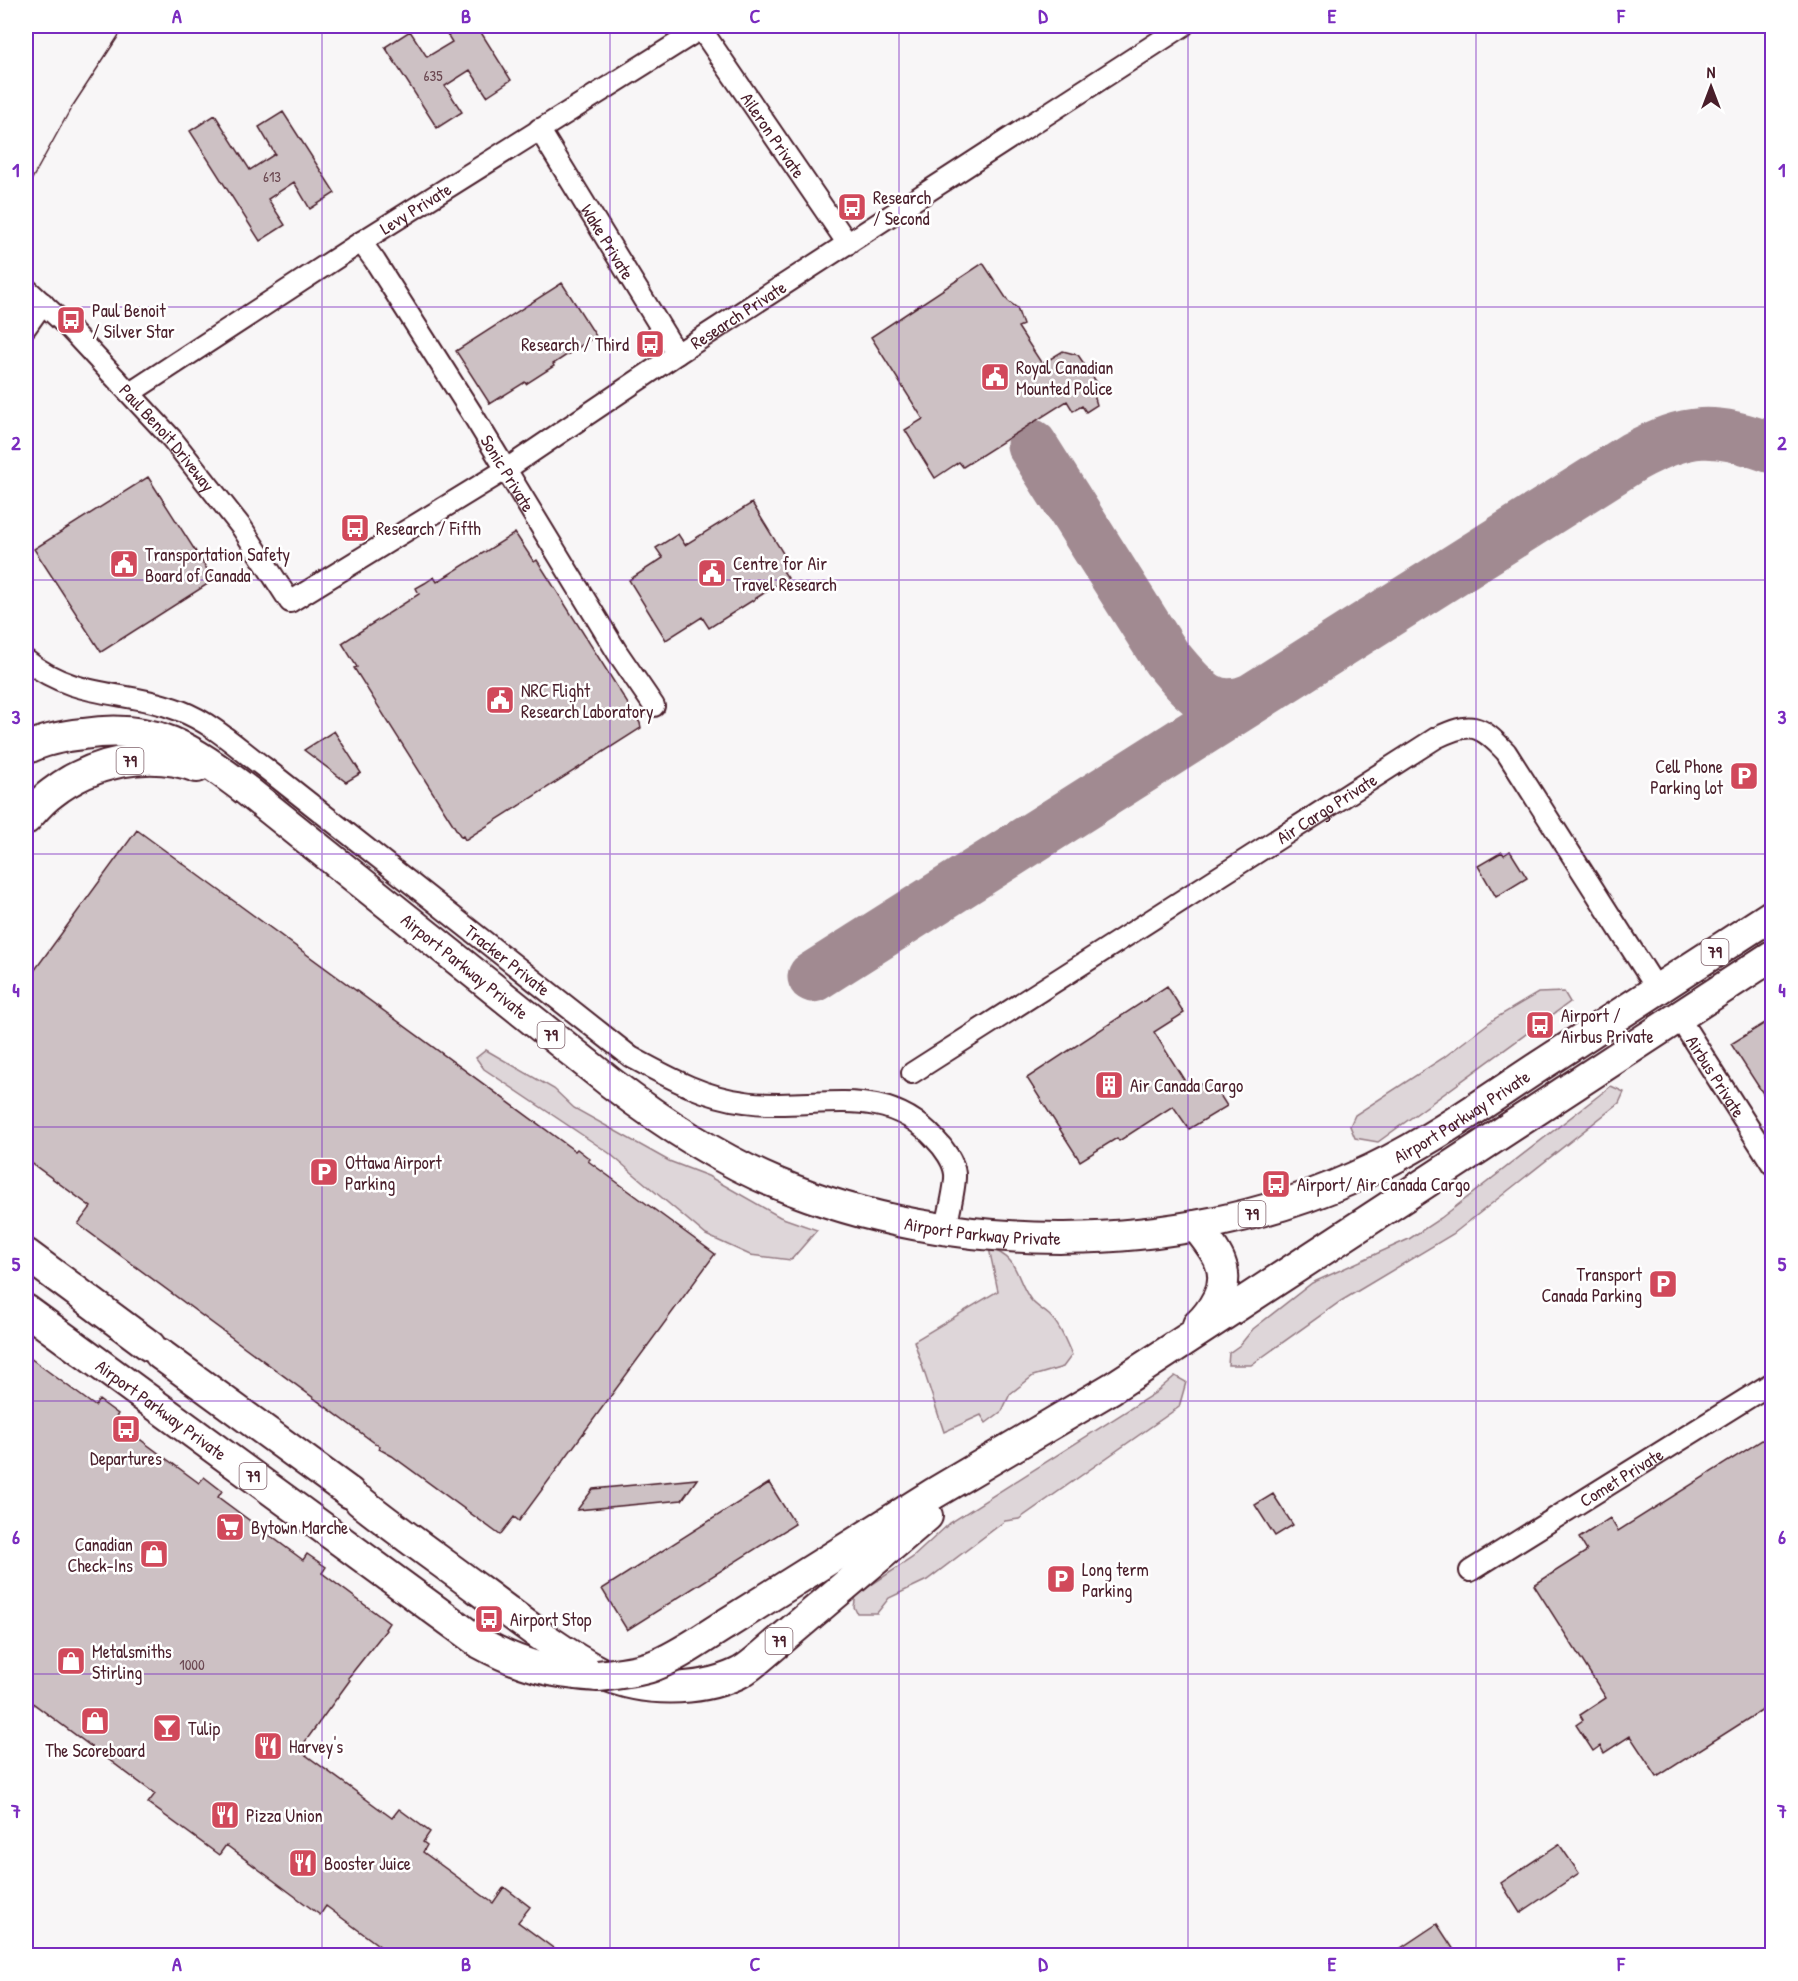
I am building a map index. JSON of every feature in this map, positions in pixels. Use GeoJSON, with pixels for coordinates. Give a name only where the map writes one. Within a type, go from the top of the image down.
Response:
{"type":"FeatureCollection","features":[{"type":"Feature","properties":{"kind":"highway","name":"Airport Parkway Private"},"geometry":{"type":"LineString","coordinates":[[26,749],[60,737],[91,732],[146,734],[169,740],[202,757],[246,790],[611,1083],[695,1140],[753,1173],[812,1197],[871,1214],[946,1229],[999,1235],[1068,1237],[1157,1232],[1196,1226],[1248,1215],[1353,1178],[1475,1110],[1773,915]]}},
{"type":"Feature","properties":{"kind":"highway","name":"Airport Parkway Private"},"geometry":{"type":"LineString","coordinates":[[26,819],[50,794],[69,782],[92,770],[139,759],[185,763],[246,790]]}},
{"type":"Feature","properties":{"kind":"highway","name":"Airport Parkway Private"},"geometry":{"type":"LineString","coordinates":[[26,1310],[480,1643],[520,1663],[570,1674],[598,1676],[627,1673],[653,1666],[677,1654],[933,1494],[1162,1356],[1444,1169],[1773,956]]}},
{"type":"Feature","properties":{"kind":"highway"},"geometry":{"type":"LineString","coordinates":[[1657,989],[1679,1018]]}},
{"type":"Feature","properties":{"kind":"highway"},"geometry":{"type":"LineString","coordinates":[[1162,1356],[1203,1320],[1221,1292],[1224,1277],[1222,1264],[1216,1251],[1196,1226]]}},
{"type":"Feature","properties":{"kind":"highway","name":"Airport Parkway Private"},"geometry":{"type":"LineString","coordinates":[[26,1254],[513,1615],[605,1675],[631,1683],[658,1687],[685,1687],[714,1683],[738,1674],[756,1662],[1009,1450]]}},
{"type":"Feature","properties":{"kind":"street","name":"Aileron Private"},"geometry":{"type":"LineString","coordinates":[[702,26],[848,244]]}},
{"type":"Feature","properties":{"kind":"street","name":"Levy Private"},"geometry":{"type":"LineString","coordinates":[[130,393],[361,242],[702,26]]}},
{"type":"Feature","properties":{"kind":"street","name":"Research Private"},"geometry":{"type":"LineString","coordinates":[[290,602],[505,470],[677,354],[1183,26]]}},
{"type":"Feature","properties":{"kind":"street","name":"Wake Private"},"geometry":{"type":"LineString","coordinates":[[539,129],[677,354]]}},
{"type":"Feature","properties":{"kind":"street","name":"Sonic Private"},"geometry":{"type":"LineString","coordinates":[[361,242],[386,278],[617,652],[654,706]]}},
{"type":"Feature","properties":{"kind":"street","name":"Paul Benoit Driveway"},"geometry":{"type":"LineString","coordinates":[[26,288],[67,326],[172,439],[242,528],[290,602]]}},
{"type":"Feature","properties":{"kind":"street"},"geometry":{"type":"LineString","coordinates":[[26,327],[43,303]]}},
{"type":"Feature","properties":{"kind":"street","name":"Tracker Private"},"geometry":{"type":"LineString","coordinates":[[26,660],[39,671],[75,688],[143,699],[183,712],[203,722],[265,768],[631,1057],[665,1075],[693,1089],[746,1103],[799,1105],[868,1102],[886,1106],[918,1122],[942,1146],[955,1174],[946,1229]]}},
{"type":"Feature","properties":{"kind":"street","name":"Air Cargo Private"},"geometry":{"type":"LineString","coordinates":[[912,1073],[1436,738],[1462,727],[1481,729],[1506,752],[1657,989]]}},
{"type":"Feature","properties":{"kind":"street","name":"Airbus Private"},"geometry":{"type":"LineString","coordinates":[[1679,1018],[1773,1164]]}},
{"type":"Feature","properties":{"kind":"street","name":"Comet Private"},"geometry":{"type":"LineString","coordinates":[[1470,1571],[1773,1383]]}},
{"type":"Feature","properties":{"kind":"shaded area"},"geometry":{"type":"Polygon","coordinates":[[[1564,992],[1570,1002],[1378,1142],[1355,1138],[1350,1126],[1355,1115],[1443,1058],[1494,1019],[1538,993],[1564,992]]]}},
{"type":"Feature","properties":{"kind":"shaded area"},"geometry":{"type":"Polygon","coordinates":[[[486,1050],[554,1089],[574,1108],[669,1161],[708,1176],[780,1217],[817,1230],[791,1260],[750,1255],[706,1235],[609,1153],[484,1069],[476,1058],[486,1050]]]}},
{"type":"Feature","properties":{"kind":"shaded area"},"geometry":{"type":"Polygon","coordinates":[[[1611,1086],[1624,1092],[1619,1103],[1453,1234],[1341,1301],[1251,1365],[1228,1365],[1229,1353],[1240,1345],[1253,1329],[1312,1283],[1409,1239],[1441,1218],[1611,1086]]]}},
{"type":"Feature","properties":{"kind":"shaded area"},"geometry":{"type":"Polygon","coordinates":[[[989,1248],[999,1252],[1012,1263],[1031,1300],[1056,1324],[1072,1355],[1063,1367],[1033,1376],[1010,1394],[1002,1411],[986,1423],[981,1415],[944,1432],[914,1341],[998,1291],[989,1248]]]}},
{"type":"Feature","properties":{"kind":"shaded area"},"geometry":{"type":"Polygon","coordinates":[[[1175,1376],[1186,1382],[1179,1407],[1019,1519],[1005,1521],[927,1580],[889,1598],[877,1613],[857,1613],[854,1607],[856,1595],[912,1558],[950,1523],[1155,1393],[1175,1376]]]}},
{"type":"Feature","properties":{"kind":"building"},"geometry":{"type":"Polygon","coordinates":[[[442,26],[477,26],[511,80],[487,96],[470,70],[445,86],[462,112],[437,128],[385,47],[410,31],[427,57],[452,42],[442,26]]]}},
{"type":"Feature","properties":{"kind":"building"},"geometry":{"type":"Polygon","coordinates":[[[283,112],[335,193],[310,209],[294,182],[268,199],[285,225],[260,241],[190,131],[215,115],[250,170],[275,154],[259,127],[283,112]]]}},
{"type":"Feature","properties":{"kind":"building","name":"Royal Canadian Mounted Police"},"geometry":{"type":"Polygon","coordinates":[[[983,263],[1008,301],[1017,308],[1023,325],[1018,327],[1042,364],[1063,351],[1078,355],[1102,390],[1094,395],[1097,405],[1086,412],[1082,406],[1073,411],[1067,401],[963,467],[959,462],[935,478],[905,430],[923,419],[871,337],[983,263]]]}},
{"type":"Feature","properties":{"kind":"building"},"geometry":{"type":"Polygon","coordinates":[[[562,283],[596,336],[526,384],[525,382],[490,404],[456,351],[562,283]]]}},
{"type":"Feature","properties":{"kind":"building","name":"Transportation Safety Board of Canada"},"geometry":{"type":"Polygon","coordinates":[[[148,477],[214,580],[101,652],[34,549],[148,477]]]}},
{"type":"Feature","properties":{"kind":"building","name":"Centre for Air Travel Research"},"geometry":{"type":"Polygon","coordinates":[[[752,503],[789,563],[781,568],[788,578],[709,628],[702,617],[666,640],[629,580],[663,558],[656,548],[678,534],[685,545],[752,503]]]}},
{"type":"Feature","properties":{"kind":"building","name":"NRC Flight Research Laboratory"},"geometry":{"type":"Polygon","coordinates":[[[515,533],[534,562],[537,560],[641,728],[465,840],[354,668],[357,667],[342,643],[419,594],[416,588],[434,577],[437,582],[515,533]]]}},
{"type":"Feature","properties":{"kind":"building"},"geometry":{"type":"Polygon","coordinates":[[[334,731],[361,773],[346,782],[304,750],[334,731]]]}},
{"type":"Feature","properties":{"kind":"building","name":"Ottawa Airport Parking"},"geometry":{"type":"Polygon","coordinates":[[[137,830],[575,1151],[577,1149],[590,1159],[588,1161],[715,1254],[519,1521],[514,1517],[500,1535],[392,1456],[379,1449],[380,1447],[78,1224],[91,1207],[26,1159],[26,982],[137,830]]]}},
{"type":"Feature","properties":{"kind":"building"},"geometry":{"type":"Polygon","coordinates":[[[1510,851],[1527,878],[1496,897],[1478,866],[1502,852],[1504,855],[1510,851]]]}},
{"type":"Feature","properties":{"kind":"building","name":"Air Canada Cargo"},"geometry":{"type":"Polygon","coordinates":[[[1167,986],[1184,1013],[1154,1032],[1191,1091],[1210,1079],[1227,1106],[1189,1129],[1173,1106],[1119,1141],[1117,1138],[1080,1161],[1027,1078],[1167,986]]]}},
{"type":"Feature","properties":{"kind":"building"},"geometry":{"type":"Polygon","coordinates":[[[1773,1018],[1773,1109],[1731,1044],[1773,1018]]]}},
{"type":"Feature","properties":{"kind":"building"},"geometry":{"type":"Polygon","coordinates":[[[26,1355],[95,1406],[99,1400],[118,1414],[114,1420],[199,1483],[204,1477],[222,1491],[218,1497],[303,1560],[307,1554],[326,1567],[322,1573],[389,1623],[299,1750],[392,1818],[399,1809],[430,1832],[423,1842],[427,1845],[423,1852],[493,1903],[504,1887],[530,1907],[518,1922],[564,1956],[393,1956],[326,1906],[320,1915],[226,1845],[219,1855],[148,1803],[155,1794],[26,1698],[26,1355]]]}},
{"type":"Feature","properties":{"kind":"building"},"geometry":{"type":"Polygon","coordinates":[[[1773,1433],[1773,1703],[1657,1777],[1630,1736],[1604,1753],[1600,1746],[1593,1751],[1576,1725],[1583,1720],[1580,1715],[1606,1698],[1534,1585],[1587,1551],[1579,1538],[1610,1518],[1618,1531],[1773,1433]]]}},
{"type":"Feature","properties":{"kind":"building"},"geometry":{"type":"Polygon","coordinates":[[[697,1479],[682,1500],[577,1510],[593,1489],[697,1479]]]}},
{"type":"Feature","properties":{"kind":"building"},"geometry":{"type":"Polygon","coordinates":[[[769,1483],[795,1524],[627,1630],[602,1589],[769,1483]]]}},
{"type":"Feature","properties":{"kind":"building"},"geometry":{"type":"Polygon","coordinates":[[[1273,1494],[1293,1525],[1275,1536],[1255,1505],[1273,1494]]]}},
{"type":"Feature","properties":{"kind":"building"},"geometry":{"type":"Polygon","coordinates":[[[1559,1844],[1579,1873],[1520,1913],[1501,1883],[1559,1844]]]}},
{"type":"Feature","properties":{"kind":"building"},"geometry":{"type":"Polygon","coordinates":[[[1437,1924],[1458,1956],[1389,1956],[1437,1924]]]}},
{"type":"Feature","properties":{"kind":"taxiway"},"geometry":{"type":"LineString","coordinates":[[813,977],[1633,457],[1670,440],[1701,433],[1733,436],[1772,448]]}},
{"type":"Feature","properties":{"kind":"taxiway"},"geometry":{"type":"LineString","coordinates":[[1032,445],[1166,657],[1184,678],[1203,696],[1214,701],[1225,704],[1253,698]]}},
{"type":"Feature","properties":{"kind":"tram line"},"geometry":{"type":"LineString","coordinates":[[26,190],[70,110],[125,26]]}},
{"type":"Feature","properties":{"kind":"place","name":"Research / Second"},"geometry":{"type":"Point","coordinates":[852,207]}},
{"type":"Feature","properties":{"kind":"place","name":"Paul Benoit / Silver Star"},"geometry":{"type":"Point","coordinates":[71,320]}},
{"type":"Feature","properties":{"kind":"place","name":"Research / Third"},"geometry":{"type":"Point","coordinates":[650,344]}},
{"type":"Feature","properties":{"kind":"place","name":"Royal Canadian Mounted Police"},"geometry":{"type":"Point","coordinates":[995,377]}},
{"type":"Feature","properties":{"kind":"place","name":"Research / Fifth"},"geometry":{"type":"Point","coordinates":[355,528]}},
{"type":"Feature","properties":{"kind":"place","name":"Transportation Safety Board of Canada"},"geometry":{"type":"Point","coordinates":[124,564]}},
{"type":"Feature","properties":{"kind":"place","name":"Centre for Air Travel Research"},"geometry":{"type":"Point","coordinates":[712,573]}},
{"type":"Feature","properties":{"kind":"place","name":"NRC Flight Research Laboratory"},"geometry":{"type":"Point","coordinates":[500,700]}},
{"type":"Feature","properties":{"kind":"place","name":"Cell Phone Parking lot"},"geometry":{"type":"Point","coordinates":[1744,776]}},
{"type":"Feature","properties":{"kind":"place","name":"Airport / Airbus Private"},"geometry":{"type":"Point","coordinates":[1540,1025]}},
{"type":"Feature","properties":{"kind":"place","name":"Air Canada Cargo"},"geometry":{"type":"Point","coordinates":[1109,1085]}},
{"type":"Feature","properties":{"kind":"place","name":"Ottawa Airport Parking"},"geometry":{"type":"Point","coordinates":[324,1172]}},
{"type":"Feature","properties":{"kind":"place","name":"Airport/ Air Canada Cargo"},"geometry":{"type":"Point","coordinates":[1276,1184]}},
{"type":"Feature","properties":{"kind":"place","name":"Transport Canada Parking"},"geometry":{"type":"Point","coordinates":[1663,1284]}},
{"type":"Feature","properties":{"kind":"place","name":"Departures"},"geometry":{"type":"Point","coordinates":[126,1429]}},
{"type":"Feature","properties":{"kind":"place","name":"Bytown Marche"},"geometry":{"type":"Point","coordinates":[230,1527]}},
{"type":"Feature","properties":{"kind":"place","name":"Canadian Check-Ins"},"geometry":{"type":"Point","coordinates":[154,1554]}},
{"type":"Feature","properties":{"kind":"place","name":"Long term Parking"},"geometry":{"type":"Point","coordinates":[1061,1579]}},
{"type":"Feature","properties":{"kind":"place","name":"Airport Stop"},"geometry":{"type":"Point","coordinates":[489,1619]}},
{"type":"Feature","properties":{"kind":"place","name":"Metalsmiths Stirling"},"geometry":{"type":"Point","coordinates":[71,1661]}},
{"type":"Feature","properties":{"kind":"place","name":"The Scoreboard"},"geometry":{"type":"Point","coordinates":[95,1721]}},
{"type":"Feature","properties":{"kind":"place","name":"Tulip"},"geometry":{"type":"Point","coordinates":[167,1728]}},
{"type":"Feature","properties":{"kind":"place","name":"Harvey's"},"geometry":{"type":"Point","coordinates":[268,1746]}},
{"type":"Feature","properties":{"kind":"place","name":"Pizza Union"},"geometry":{"type":"Point","coordinates":[225,1815]}},
{"type":"Feature","properties":{"kind":"place","name":"Booster Juice"},"geometry":{"type":"Point","coordinates":[303,1863]}}]}
